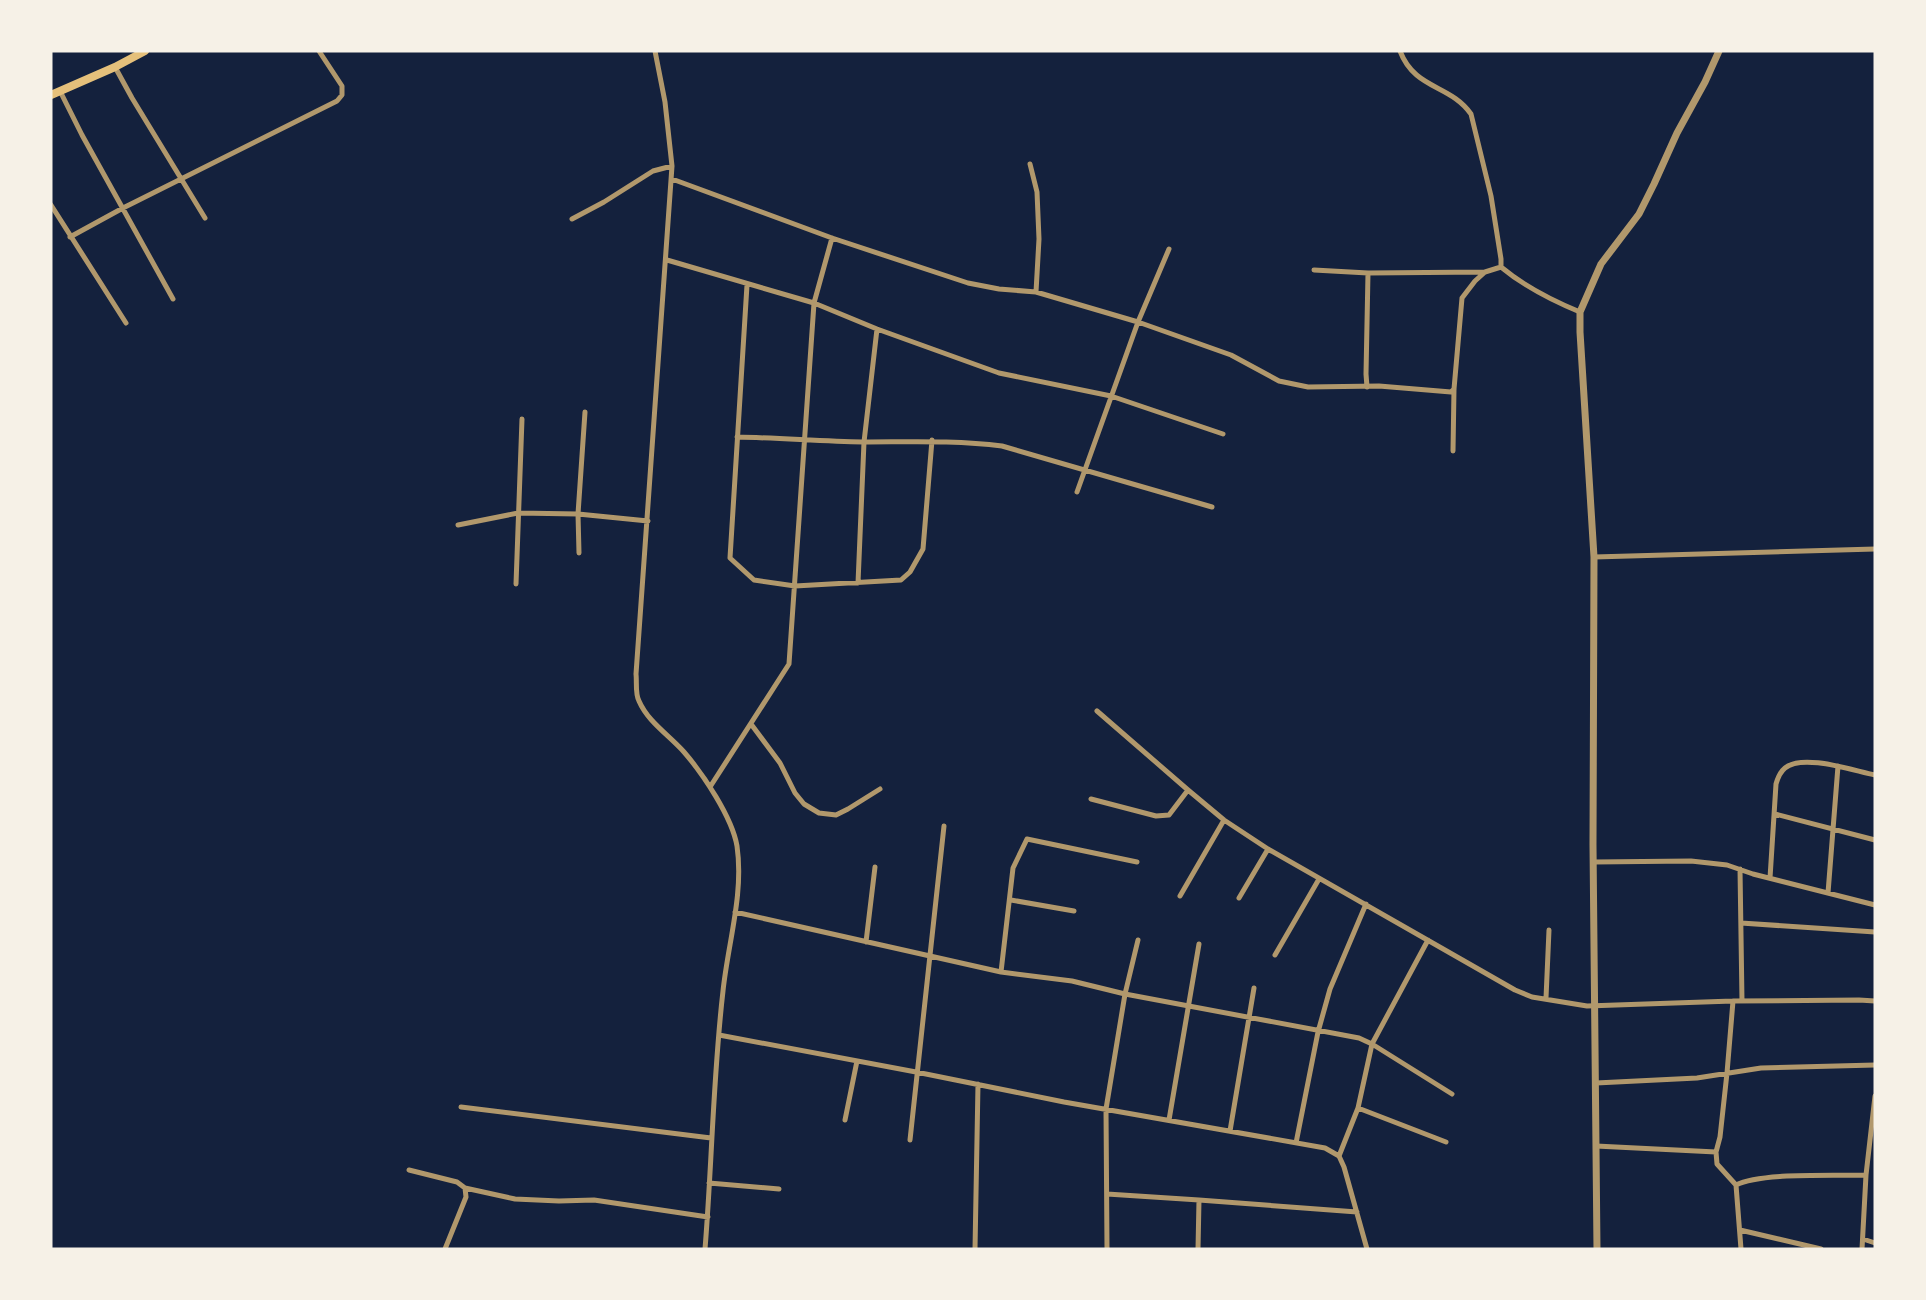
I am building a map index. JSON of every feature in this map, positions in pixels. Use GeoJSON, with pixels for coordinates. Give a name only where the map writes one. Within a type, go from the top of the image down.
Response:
{"type":"FeatureCollection","features":[{"type":"Feature","properties":{"kind":"main road"},"geometry":{"type":"LineString","coordinates":[[51,95],[145,51]]}},
{"type":"Feature","properties":{"kind":"street"},"geometry":{"type":"LineString","coordinates":[[70,237],[337,101],[342,95],[342,86],[319,51]]}},
{"type":"Feature","properties":{"kind":"street"},"geometry":{"type":"LineString","coordinates":[[655,51],[665,102],[672,179],[636,674],[638,700],[649,717],[684,752],[710,787],[726,816],[737,845],[738,880],[735,912],[723,990],[714,1073],[705,1249]]}},
{"type":"Feature","properties":{"kind":"street"},"geometry":{"type":"LineString","coordinates":[[1400,51],[1404,62],[1422,81],[1457,99],[1471,114],[1491,196],[1501,267]]}},
{"type":"Feature","properties":{"kind":"street"},"geometry":{"type":"LineString","coordinates":[[1597,1249],[1593,845],[1594,557],[1580,312],[1601,264],[1639,214],[1719,51]]}},
{"type":"Feature","properties":{"kind":"street"},"geometry":{"type":"LineString","coordinates":[[115,67],[205,218]]}},
{"type":"Feature","properties":{"kind":"street"},"geometry":{"type":"LineString","coordinates":[[60,91],[66,106],[173,299]]}},
{"type":"Feature","properties":{"kind":"street"},"geometry":{"type":"LineString","coordinates":[[1030,164],[1039,222],[1036,292]]}},
{"type":"Feature","properties":{"kind":"street"},"geometry":{"type":"LineString","coordinates":[[572,219],[653,171],[672,166]]}},
{"type":"Feature","properties":{"kind":"street"},"geometry":{"type":"LineString","coordinates":[[672,179],[832,238],[968,283],[999,289],[1036,292],[1138,322],[1231,355],[1279,381],[1308,387],[1367,387],[1451,392],[1454,389]]}},
{"type":"Feature","properties":{"kind":"street"},"geometry":{"type":"LineString","coordinates":[[51,205],[126,323]]}},
{"type":"Feature","properties":{"kind":"street"},"geometry":{"type":"LineString","coordinates":[[710,787],[789,664],[814,303],[832,238]]}},
{"type":"Feature","properties":{"kind":"street"},"geometry":{"type":"LineString","coordinates":[[1077,492],[1138,322],[1169,249]]}},
{"type":"Feature","properties":{"kind":"street"},"geometry":{"type":"LineString","coordinates":[[667,260],[814,303],[877,329],[999,373],[1111,396],[1223,434]]}},
{"type":"Feature","properties":{"kind":"street"},"geometry":{"type":"LineString","coordinates":[[1314,270],[1368,273],[1485,272],[1501,267]]}},
{"type":"Feature","properties":{"kind":"street"},"geometry":{"type":"LineString","coordinates":[[1501,267],[1527,286],[1580,312]]}},
{"type":"Feature","properties":{"kind":"street"},"geometry":{"type":"LineString","coordinates":[[1453,451],[1454,389],[1462,298],[1485,272]]}},
{"type":"Feature","properties":{"kind":"street"},"geometry":{"type":"LineString","coordinates":[[1367,387],[1368,273]]}},
{"type":"Feature","properties":{"kind":"street"},"geometry":{"type":"LineString","coordinates":[[747,285],[730,558],[754,580],[795,585],[901,580],[910,572],[923,549],[932,440]]}},
{"type":"Feature","properties":{"kind":"street"},"geometry":{"type":"LineString","coordinates":[[858,583],[864,442],[877,329]]}},
{"type":"Feature","properties":{"kind":"street"},"geometry":{"type":"LineString","coordinates":[[579,553],[578,514],[585,412]]}},
{"type":"Feature","properties":{"kind":"street"},"geometry":{"type":"LineString","coordinates":[[516,584],[522,419]]}},
{"type":"Feature","properties":{"kind":"street"},"geometry":{"type":"LineString","coordinates":[[737,437],[864,442],[932,440],[975,442],[1002,446],[1212,507]]}},
{"type":"Feature","properties":{"kind":"street"},"geometry":{"type":"LineString","coordinates":[[458,525],[518,513],[578,514],[648,521]]}},
{"type":"Feature","properties":{"kind":"street"},"geometry":{"type":"LineString","coordinates":[[1594,557],[1875,549]]}},
{"type":"Feature","properties":{"kind":"street"},"geometry":{"type":"LineString","coordinates":[[1097,711],[1188,790],[1224,819],[1268,849],[1515,990],[1532,997],[1587,1006],[1733,1001],[1860,1000],[1875,1002]]}},
{"type":"Feature","properties":{"kind":"street"},"geometry":{"type":"LineString","coordinates":[[751,724],[780,763],[795,793],[804,804],[819,813],[836,815],[879,789]]}},
{"type":"Feature","properties":{"kind":"street"},"geometry":{"type":"LineString","coordinates":[[1770,878],[1776,784],[1778,776],[1787,766],[1805,762],[1838,766],[1875,775]]}},
{"type":"Feature","properties":{"kind":"street"},"geometry":{"type":"LineString","coordinates":[[1828,893],[1838,766]]}},
{"type":"Feature","properties":{"kind":"street"},"geometry":{"type":"LineString","coordinates":[[1091,799],[1156,816],[1169,815],[1188,790]]}},
{"type":"Feature","properties":{"kind":"street"},"geometry":{"type":"LineString","coordinates":[[1775,814],[1875,840]]}},
{"type":"Feature","properties":{"kind":"street"},"geometry":{"type":"LineString","coordinates":[[1180,896],[1224,819]]}},
{"type":"Feature","properties":{"kind":"street"},"geometry":{"type":"LineString","coordinates":[[910,1140],[944,826]]}},
{"type":"Feature","properties":{"kind":"street"},"geometry":{"type":"LineString","coordinates":[[1001,972],[1013,868],[1027,839],[1137,862]]}},
{"type":"Feature","properties":{"kind":"street"},"geometry":{"type":"LineString","coordinates":[[1239,898],[1268,849]]}},
{"type":"Feature","properties":{"kind":"street"},"geometry":{"type":"LineString","coordinates":[[1594,862],[1690,861],[1727,865],[1875,905]]}},
{"type":"Feature","properties":{"kind":"street"},"geometry":{"type":"LineString","coordinates":[[866,942],[875,867]]}},
{"type":"Feature","properties":{"kind":"street"},"geometry":{"type":"LineString","coordinates":[[1740,869],[1742,1001]]}},
{"type":"Feature","properties":{"kind":"street"},"geometry":{"type":"LineString","coordinates":[[1275,955],[1319,879]]}},
{"type":"Feature","properties":{"kind":"street"},"geometry":{"type":"LineString","coordinates":[[1011,900],[1074,911]]}},
{"type":"Feature","properties":{"kind":"street"},"geometry":{"type":"LineString","coordinates":[[1296,1143],[1329,989],[1366,904]]}},
{"type":"Feature","properties":{"kind":"street"},"geometry":{"type":"LineString","coordinates":[[735,912],[1001,972],[1072,981],[1125,994],[1359,1038],[1452,1094]]}},
{"type":"Feature","properties":{"kind":"street"},"geometry":{"type":"LineString","coordinates":[[1741,923],[1875,932]]}},
{"type":"Feature","properties":{"kind":"street"},"geometry":{"type":"LineString","coordinates":[[1546,998],[1548,930]]}},
{"type":"Feature","properties":{"kind":"street"},"geometry":{"type":"LineString","coordinates":[[1107,1249],[1106,1109],[1125,994],[1138,940]]}},
{"type":"Feature","properties":{"kind":"street"},"geometry":{"type":"LineString","coordinates":[[1339,1156],[1358,1108],[1372,1044],[1428,940]]}},
{"type":"Feature","properties":{"kind":"street"},"geometry":{"type":"LineString","coordinates":[[1169,1120],[1199,944]]}},
{"type":"Feature","properties":{"kind":"street"},"geometry":{"type":"LineString","coordinates":[[1230,1131],[1254,988]]}},
{"type":"Feature","properties":{"kind":"street"},"geometry":{"type":"LineString","coordinates":[[1733,1001],[1727,1073],[1716,1152],[1717,1164],[1736,1185],[1740,1249]]}},
{"type":"Feature","properties":{"kind":"street"},"geometry":{"type":"LineString","coordinates":[[719,1035],[1106,1109],[1325,1148],[1339,1156],[1344,1167],[1367,1249]]}},
{"type":"Feature","properties":{"kind":"street"},"geometry":{"type":"LineString","coordinates":[[845,1120],[857,1061]]}},
{"type":"Feature","properties":{"kind":"street"},"geometry":{"type":"LineString","coordinates":[[1596,1083],[1698,1078],[1761,1068],[1875,1065]]}},
{"type":"Feature","properties":{"kind":"street"},"geometry":{"type":"LineString","coordinates":[[975,1249],[978,1084]]}},
{"type":"Feature","properties":{"kind":"street"},"geometry":{"type":"LineString","coordinates":[[1862,1249],[1866,1175],[1875,1096]]}},
{"type":"Feature","properties":{"kind":"street"},"geometry":{"type":"LineString","coordinates":[[461,1107],[711,1138]]}},
{"type":"Feature","properties":{"kind":"street"},"geometry":{"type":"LineString","coordinates":[[1358,1108],[1446,1142]]}},
{"type":"Feature","properties":{"kind":"street"},"geometry":{"type":"LineString","coordinates":[[1596,1146],[1716,1152]]}},
{"type":"Feature","properties":{"kind":"street"},"geometry":{"type":"LineString","coordinates":[[409,1170],[457,1182],[465,1188],[515,1199],[594,1200],[708,1216]]}},
{"type":"Feature","properties":{"kind":"street"},"geometry":{"type":"LineString","coordinates":[[1736,1185],[1746,1180],[1765,1178],[1866,1175]]}},
{"type":"Feature","properties":{"kind":"street"},"geometry":{"type":"LineString","coordinates":[[709,1183],[778,1189]]}},
{"type":"Feature","properties":{"kind":"street"},"geometry":{"type":"LineString","coordinates":[[445,1249],[466,1197],[465,1188]]}},
{"type":"Feature","properties":{"kind":"street"},"geometry":{"type":"LineString","coordinates":[[1107,1194],[1357,1212]]}},
{"type":"Feature","properties":{"kind":"street"},"geometry":{"type":"LineString","coordinates":[[1198,1249],[1200,1200]]}},
{"type":"Feature","properties":{"kind":"street"},"geometry":{"type":"LineString","coordinates":[[1740,1230],[1821,1249]]}},
{"type":"Feature","properties":{"kind":"street"},"geometry":{"type":"LineString","coordinates":[[1863,1239],[1875,1243]]}}]}
